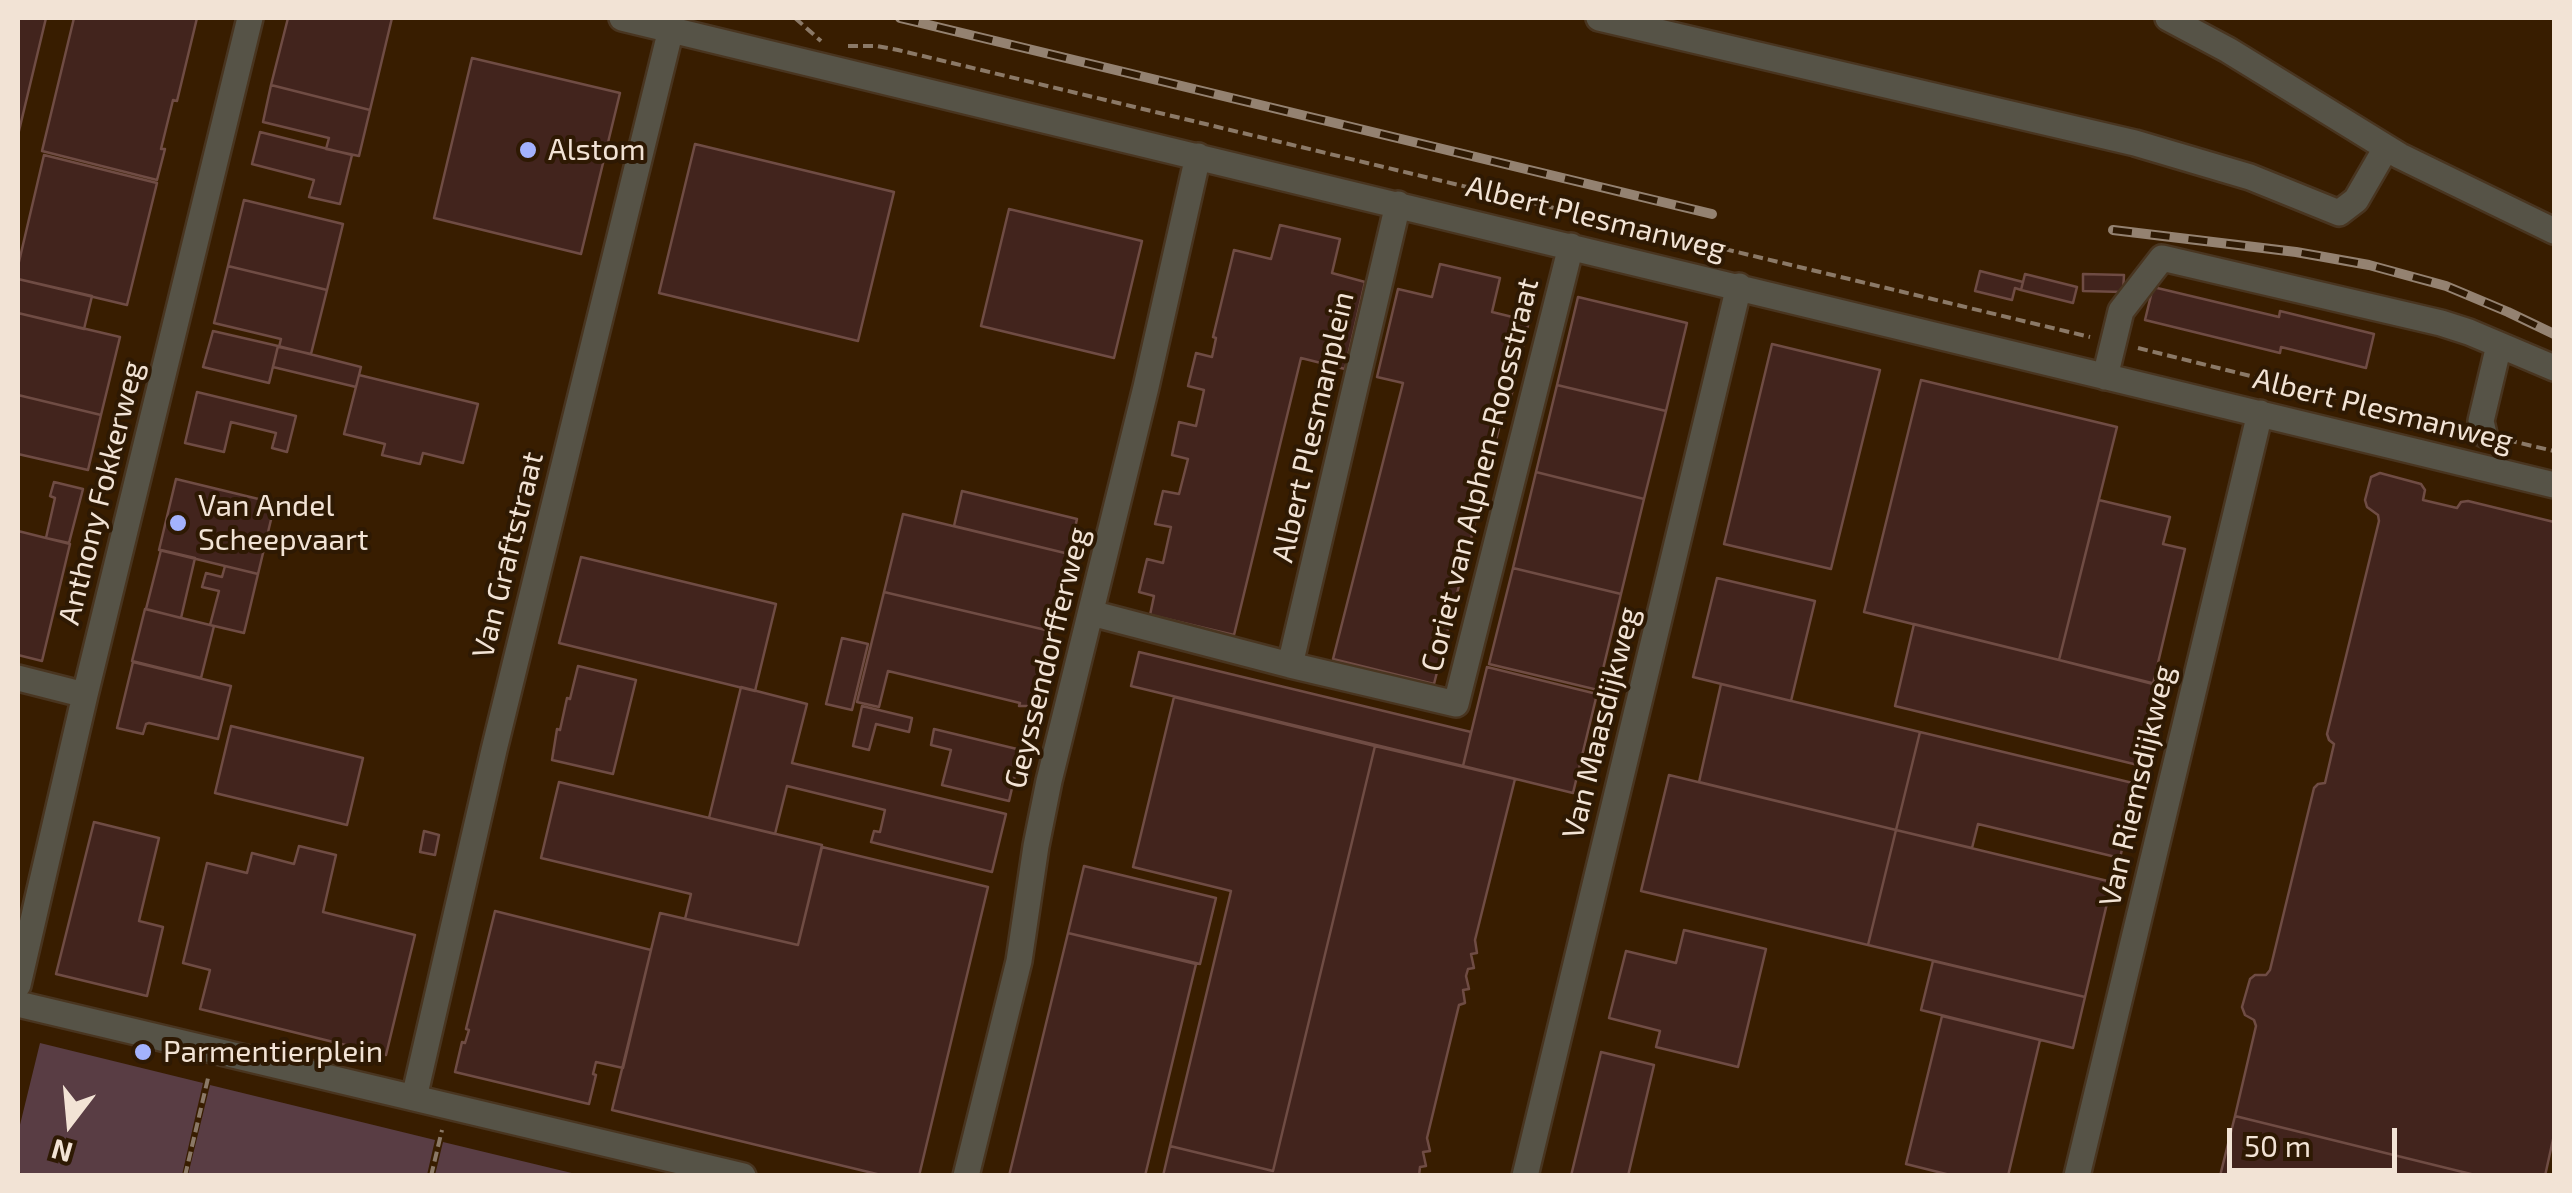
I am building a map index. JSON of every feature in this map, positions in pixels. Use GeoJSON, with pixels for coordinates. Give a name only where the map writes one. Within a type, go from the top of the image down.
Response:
{"type":"FeatureCollection","features":[{"type":"Feature","properties":{"kind":"street","name":"Anthony Fokkerweg"},"geometry":{"type":"LineString","coordinates":[[18,985],[250,18]]}},
{"type":"Feature","properties":{"kind":"street","name":"Albert Plesmanweg"},"geometry":{"type":"LineString","coordinates":[[622,18],[2554,486]]}},
{"type":"Feature","properties":{"kind":"street"},"geometry":{"type":"LineString","coordinates":[[1599,18],[2102,135],[2250,177],[2339,213],[2356,200],[2386,148]]}},
{"type":"Feature","properties":{"kind":"street"},"geometry":{"type":"LineString","coordinates":[[2168,18],[2228,50],[2386,148],[2554,231]]}},
{"type":"Feature","properties":{"kind":"street","name":"Van Graftstraat"},"geometry":{"type":"LineString","coordinates":[[414,1098],[494,750],[671,29]]}},
{"type":"Feature","properties":{"kind":"street","name":"Geyssendorfferweg"},"geometry":{"type":"LineString","coordinates":[[966,1176],[1019,960],[1036,846],[1198,156]]}},
{"type":"Feature","properties":{"kind":"street","name":"Albert Plesmanplein"},"geometry":{"type":"LineString","coordinates":[[1290,665],[1398,204]]}},
{"type":"Feature","properties":{"kind":"street","name":"Coriet van Alphen-Roosstraat"},"geometry":{"type":"LineString","coordinates":[[1091,613],[1456,704],[1571,246]]}},
{"type":"Feature","properties":{"kind":"street"},"geometry":{"type":"LineString","coordinates":[[2104,377],[2121,311],[2162,258],[2441,323],[2554,368]]}},
{"type":"Feature","properties":{"kind":"street","name":"Van Maasdijkweg"},"geometry":{"type":"LineString","coordinates":[[1526,1176],[1739,286]]}},
{"type":"Feature","properties":{"kind":"street"},"geometry":{"type":"LineString","coordinates":[[2484,434],[2492,427],[2499,345]]}},
{"type":"Feature","properties":{"kind":"street","name":"Van Riemsdijkweg"},"geometry":{"type":"LineString","coordinates":[[2078,1176],[2260,412]]}},
{"type":"Feature","properties":{"kind":"street"},"geometry":{"type":"LineString","coordinates":[[18,678],[85,694]]}},
{"type":"Feature","properties":{"kind":"street"},"geometry":{"type":"LineString","coordinates":[[18,1004],[743,1176]]}},
{"type":"Feature","properties":{"kind":"path"},"geometry":{"type":"LineString","coordinates":[[768,18],[779,18]]}},
{"type":"Feature","properties":{"kind":"path"},"geometry":{"type":"LineString","coordinates":[[795,18],[826,46]]}},
{"type":"Feature","properties":{"kind":"path","name":"Albert Plesmanweg"},"geometry":{"type":"LineString","coordinates":[[843,46],[898,50],[2554,451]]}},
{"type":"Feature","properties":{"kind":"path"},"geometry":{"type":"LineString","coordinates":[[185,1176],[215,1050]]}},
{"type":"Feature","properties":{"kind":"path"},"geometry":{"type":"LineString","coordinates":[[431,1176],[448,1106]]}},
{"type":"Feature","properties":{"kind":"shaded area"},"geometry":{"type":"Polygon","coordinates":[[[18,18],[2554,18],[2554,1175],[18,1175],[18,18]]]}},
{"type":"Feature","properties":{"kind":"shaded area"},"geometry":{"type":"Polygon","coordinates":[[[40,1043],[203,1083],[182,1175],[30,1176],[18,1172],[18,1133],[40,1043]]]}},
{"type":"Feature","properties":{"kind":"shaded area"},"geometry":{"type":"Polygon","coordinates":[[[210,1085],[435,1140],[427,1175],[188,1175],[210,1085]]]}},
{"type":"Feature","properties":{"kind":"shaded area"},"geometry":{"type":"Polygon","coordinates":[[[443,1142],[580,1175],[435,1175],[443,1142]]]}},
{"type":"Feature","properties":{"kind":"building"},"geometry":{"type":"Polygon","coordinates":[[[18,18],[46,18],[18,135],[18,18]]]}},
{"type":"Feature","properties":{"kind":"building"},"geometry":{"type":"Polygon","coordinates":[[[74,18],[197,18],[177,101],[173,100],[157,180],[42,151],[74,18]]]}},
{"type":"Feature","properties":{"kind":"building"},"geometry":{"type":"Polygon","coordinates":[[[288,18],[392,18],[370,110],[271,85],[288,18]]]}},
{"type":"Feature","properties":{"kind":"building","name":"Alstom"},"geometry":{"type":"Polygon","coordinates":[[[472,58],[620,93],[581,254],[434,218],[472,58]]]}},
{"type":"Feature","properties":{"kind":"building"},"geometry":{"type":"Polygon","coordinates":[[[271,85],[370,110],[359,156],[326,149],[329,138],[263,122],[271,85]]]}},
{"type":"Feature","properties":{"kind":"building"},"geometry":{"type":"Polygon","coordinates":[[[260,132],[352,155],[340,204],[309,197],[314,180],[252,164],[260,132]]]}},
{"type":"Feature","properties":{"kind":"building"},"geometry":{"type":"Polygon","coordinates":[[[695,144],[894,192],[858,341],[659,293],[695,144]]]}},
{"type":"Feature","properties":{"kind":"building"},"geometry":{"type":"Polygon","coordinates":[[[44,155],[157,183],[127,305],[18,279],[44,155]]]}},
{"type":"Feature","properties":{"kind":"building"},"geometry":{"type":"Polygon","coordinates":[[[244,200],[343,224],[327,290],[228,266],[244,200]]]}},
{"type":"Feature","properties":{"kind":"building"},"geometry":{"type":"Polygon","coordinates":[[[1009,209],[1142,241],[1114,358],[981,326],[1009,209]]]}},
{"type":"Feature","properties":{"kind":"building"},"geometry":{"type":"Polygon","coordinates":[[[1280,225],[1340,239],[1332,273],[1365,282],[1345,369],[1301,358],[1234,635],[1150,615],[1154,596],[1139,592],[1147,559],[1163,563],[1171,527],[1155,524],[1163,491],[1179,494],[1188,459],[1172,455],[1179,422],[1196,426],[1204,390],[1188,386],[1196,353],[1212,357],[1216,338],[1213,337],[1234,250],[1271,259],[1280,225]]]}},
{"type":"Feature","properties":{"kind":"building"},"geometry":{"type":"Polygon","coordinates":[[[1440,264],[1500,278],[1492,312],[1529,321],[1434,684],[1333,659],[1403,383],[1377,377],[1398,289],[1432,297],[1440,264]]]}},
{"type":"Feature","properties":{"kind":"building"},"geometry":{"type":"Polygon","coordinates":[[[228,266],[327,290],[311,354],[279,347],[281,339],[214,323],[228,266]]]}},
{"type":"Feature","properties":{"kind":"building"},"geometry":{"type":"Polygon","coordinates":[[[1980,271],[2023,282],[2021,290],[2015,288],[2012,300],[1975,291],[1980,271]]]}},
{"type":"Feature","properties":{"kind":"building"},"geometry":{"type":"Polygon","coordinates":[[[2025,274],[2077,287],[2073,303],[2021,290],[2025,274]]]}},
{"type":"Feature","properties":{"kind":"building"},"geometry":{"type":"Polygon","coordinates":[[[2083,274],[2124,275],[2123,292],[2083,291],[2083,274]]]}},
{"type":"Feature","properties":{"kind":"building"},"geometry":{"type":"Polygon","coordinates":[[[18,279],[92,296],[84,329],[18,313],[18,279]]]}},
{"type":"Feature","properties":{"kind":"building"},"geometry":{"type":"Polygon","coordinates":[[[2153,287],[2279,317],[2280,311],[2374,334],[2366,368],[2281,347],[2280,353],[2145,320],[2153,287]]]}},
{"type":"Feature","properties":{"kind":"building"},"geometry":{"type":"Polygon","coordinates":[[[1578,297],[1687,323],[1666,411],[1557,385],[1578,297]]]}},
{"type":"Feature","properties":{"kind":"building"},"geometry":{"type":"Polygon","coordinates":[[[18,313],[120,337],[101,415],[18,395],[18,313]]]}},
{"type":"Feature","properties":{"kind":"building"},"geometry":{"type":"Polygon","coordinates":[[[213,331],[278,346],[269,383],[203,367],[213,331]]]}},
{"type":"Feature","properties":{"kind":"building"},"geometry":{"type":"Polygon","coordinates":[[[1772,344],[1880,370],[1831,569],[1724,544],[1772,344]]]}},
{"type":"Feature","properties":{"kind":"building"},"geometry":{"type":"Polygon","coordinates":[[[278,346],[361,367],[356,387],[273,367],[278,346]]]}},
{"type":"Feature","properties":{"kind":"building"},"geometry":{"type":"Polygon","coordinates":[[[359,375],[478,404],[463,463],[423,453],[420,464],[382,455],[385,444],[344,434],[359,375]]]}},
{"type":"Feature","properties":{"kind":"building"},"geometry":{"type":"Polygon","coordinates":[[[1921,380],[2117,427],[2059,660],[1864,612],[1921,380]]]}},
{"type":"Feature","properties":{"kind":"building"},"geometry":{"type":"Polygon","coordinates":[[[1557,385],[1666,411],[1644,499],[1536,472],[1557,385]]]}},
{"type":"Feature","properties":{"kind":"building"},"geometry":{"type":"Polygon","coordinates":[[[197,392],[296,416],[287,452],[272,448],[276,433],[231,422],[224,452],[185,443],[197,392]]]}},
{"type":"Feature","properties":{"kind":"building"},"geometry":{"type":"Polygon","coordinates":[[[18,395],[101,415],[88,470],[18,454],[18,395]]]}},
{"type":"Feature","properties":{"kind":"building"},"geometry":{"type":"Polygon","coordinates":[[[1536,472],[1644,499],[1621,594],[1513,568],[1536,472]]]}},
{"type":"Feature","properties":{"kind":"building"},"geometry":{"type":"Polygon","coordinates":[[[2380,473],[2421,484],[2425,490],[2423,500],[2457,508],[2468,501],[2554,522],[2554,1135],[2545,1176],[2479,1176],[2235,1116],[2256,1026],[2242,1007],[2250,979],[2270,970],[2314,788],[2325,783],[2334,744],[2327,734],[2379,521],[2365,500],[2371,477],[2380,473]]]}},
{"type":"Feature","properties":{"kind":"building"},"geometry":{"type":"Polygon","coordinates":[[[176,479],[275,503],[258,574],[159,550],[176,479]]]}},
{"type":"Feature","properties":{"kind":"building"},"geometry":{"type":"Polygon","coordinates":[[[54,482],[83,489],[69,543],[46,538],[55,498],[50,496],[54,482]]]}},
{"type":"Feature","properties":{"kind":"building"},"geometry":{"type":"Polygon","coordinates":[[[962,491],[1077,519],[1069,554],[954,526],[962,491]]]}},
{"type":"Feature","properties":{"kind":"building"},"geometry":{"type":"Polygon","coordinates":[[[2099,500],[2170,517],[2163,544],[2185,549],[2153,684],[2059,660],[2099,500]]]}},
{"type":"Feature","properties":{"kind":"building"},"geometry":{"type":"Polygon","coordinates":[[[903,514],[1069,554],[1050,631],[884,592],[903,514]]]}},
{"type":"Feature","properties":{"kind":"building"},"geometry":{"type":"Polygon","coordinates":[[[18,531],[70,544],[42,661],[18,655],[18,531]]]}},
{"type":"Feature","properties":{"kind":"building"},"geometry":{"type":"Polygon","coordinates":[[[161,550],[195,558],[181,618],[146,609],[161,550]]]}},
{"type":"Feature","properties":{"kind":"building"},"geometry":{"type":"Polygon","coordinates":[[[581,557],[776,604],[755,691],[559,643],[581,557]]]}},
{"type":"Feature","properties":{"kind":"building"},"geometry":{"type":"Polygon","coordinates":[[[225,566],[258,574],[244,633],[210,625],[219,591],[202,587],[206,573],[222,577],[225,566]]]}},
{"type":"Feature","properties":{"kind":"building"},"geometry":{"type":"Polygon","coordinates":[[[1513,568],[1621,594],[1598,690],[1489,664],[1513,568]]]}},
{"type":"Feature","properties":{"kind":"building"},"geometry":{"type":"Polygon","coordinates":[[[1717,578],[1815,601],[1791,701],[1693,677],[1717,578]]]}},
{"type":"Feature","properties":{"kind":"building"},"geometry":{"type":"Polygon","coordinates":[[[884,592],[1050,631],[1032,706],[1019,706],[1020,703],[888,671],[879,707],[857,702],[884,592]]]}},
{"type":"Feature","properties":{"kind":"building"},"geometry":{"type":"Polygon","coordinates":[[[145,609],[214,626],[201,678],[132,661],[145,609]]]}},
{"type":"Feature","properties":{"kind":"building"},"geometry":{"type":"Polygon","coordinates":[[[1914,624],[2160,685],[2142,766],[1895,706],[1914,624]]]}},
{"type":"Feature","properties":{"kind":"building"},"geometry":{"type":"Polygon","coordinates":[[[842,638],[868,644],[852,710],[826,704],[842,638]]]}},
{"type":"Feature","properties":{"kind":"building"},"geometry":{"type":"Polygon","coordinates":[[[1139,652],[1471,732],[1463,766],[1131,686],[1139,652]]]}},
{"type":"Feature","properties":{"kind":"building"},"geometry":{"type":"Polygon","coordinates":[[[133,662],[231,686],[218,739],[149,723],[143,734],[117,728],[133,662]]]}},
{"type":"Feature","properties":{"kind":"building"},"geometry":{"type":"Polygon","coordinates":[[[578,666],[636,680],[613,774],[552,760],[557,729],[560,730],[578,666]]]}},
{"type":"Feature","properties":{"kind":"building"},"geometry":{"type":"Polygon","coordinates":[[[1487,667],[1597,694],[1573,793],[1463,766],[1487,667]]]}},
{"type":"Feature","properties":{"kind":"building"},"geometry":{"type":"Polygon","coordinates":[[[1721,684],[1920,732],[1896,830],[1699,782],[1721,684]]]}},
{"type":"Feature","properties":{"kind":"building"},"geometry":{"type":"Polygon","coordinates":[[[741,687],[807,704],[792,763],[1006,814],[992,872],[871,842],[874,831],[880,832],[885,810],[787,786],[775,834],[709,818],[741,687]]]}},
{"type":"Feature","properties":{"kind":"building"},"geometry":{"type":"Polygon","coordinates":[[[1174,697],[1375,746],[1273,1171],[1170,1146],[1231,891],[1133,867],[1174,697]]]}},
{"type":"Feature","properties":{"kind":"building"},"geometry":{"type":"Polygon","coordinates":[[[862,706],[912,718],[909,732],[876,724],[869,750],[853,746],[862,706]]]}},
{"type":"Feature","properties":{"kind":"building"},"geometry":{"type":"Polygon","coordinates":[[[231,726],[363,758],[347,825],[215,793],[231,726]]]}},
{"type":"Feature","properties":{"kind":"building"},"geometry":{"type":"Polygon","coordinates":[[[934,729],[1021,750],[1009,801],[942,785],[951,750],[931,745],[934,729]]]}},
{"type":"Feature","properties":{"kind":"building"},"geometry":{"type":"Polygon","coordinates":[[[1920,732],[2137,784],[2120,858],[1978,824],[1972,848],[1896,830],[1920,732]]]}},
{"type":"Feature","properties":{"kind":"building"},"geometry":{"type":"Polygon","coordinates":[[[1375,746],[1515,779],[1475,940],[1477,953],[1471,954],[1474,968],[1468,969],[1466,976],[1469,989],[1463,990],[1465,1003],[1459,1005],[1427,1138],[1430,1151],[1423,1152],[1426,1166],[1420,1167],[1419,1176],[1163,1176],[1170,1146],[1273,1171],[1375,746]]]}},
{"type":"Feature","properties":{"kind":"building"},"geometry":{"type":"Polygon","coordinates":[[[1669,775],[1896,830],[1868,945],[1641,891],[1669,775]]]}},
{"type":"Feature","properties":{"kind":"building"},"geometry":{"type":"Polygon","coordinates":[[[559,782],[822,845],[798,945],[685,919],[691,894],[541,858],[559,782]]]}},
{"type":"Feature","properties":{"kind":"building"},"geometry":{"type":"Polygon","coordinates":[[[94,822],[159,838],[139,921],[163,927],[147,996],[56,974],[94,822]]]}},
{"type":"Feature","properties":{"kind":"building"},"geometry":{"type":"Polygon","coordinates":[[[1896,830],[2112,882],[2085,997],[1868,945],[1896,830]]]}},
{"type":"Feature","properties":{"kind":"building"},"geometry":{"type":"Polygon","coordinates":[[[424,831],[439,835],[435,855],[420,852],[424,831]]]}},
{"type":"Feature","properties":{"kind":"building"},"geometry":{"type":"Polygon","coordinates":[[[299,846],[336,855],[323,912],[415,935],[386,1055],[200,1009],[210,970],[183,963],[207,863],[247,873],[252,853],[294,864],[299,846]]]}},
{"type":"Feature","properties":{"kind":"building"},"geometry":{"type":"Polygon","coordinates":[[[822,847],[988,887],[919,1176],[885,1176],[612,1110],[660,913],[798,945],[822,847]]]}},
{"type":"Feature","properties":{"kind":"building"},"geometry":{"type":"Polygon","coordinates":[[[1084,866],[1216,898],[1200,964],[1068,933],[1084,866]]]}},
{"type":"Feature","properties":{"kind":"building"},"geometry":{"type":"Polygon","coordinates":[[[495,911],[651,950],[623,1068],[596,1062],[589,1104],[455,1072],[469,1030],[466,1029],[495,911]]]}},
{"type":"Feature","properties":{"kind":"building"},"geometry":{"type":"Polygon","coordinates":[[[1684,930],[1766,949],[1738,1067],[1656,1047],[1660,1031],[1609,1018],[1626,951],[1676,963],[1684,930]]]}},
{"type":"Feature","properties":{"kind":"building"},"geometry":{"type":"Polygon","coordinates":[[[1068,933],[1196,964],[1145,1176],[1009,1176],[1068,933]]]}},
{"type":"Feature","properties":{"kind":"building"},"geometry":{"type":"Polygon","coordinates":[[[1933,961],[2085,997],[2073,1048],[1921,1010],[1933,961]]]}},
{"type":"Feature","properties":{"kind":"building"},"geometry":{"type":"Polygon","coordinates":[[[1942,1016],[2040,1040],[2008,1176],[1954,1176],[1906,1164],[1942,1016]]]}},
{"type":"Feature","properties":{"kind":"building"},"geometry":{"type":"Polygon","coordinates":[[[1601,1052],[1654,1065],[1628,1176],[1571,1176],[1601,1052]]]}},
{"type":"Feature","properties":{"kind":"building"},"geometry":{"type":"Polygon","coordinates":[[[2235,1116],[2479,1176],[2220,1176],[2235,1116]]]}},
{"type":"Feature","properties":{"kind":"railway"},"geometry":{"type":"LineString","coordinates":[[900,18],[1712,214]]}},
{"type":"Feature","properties":{"kind":"railway"},"geometry":{"type":"LineString","coordinates":[[2113,230],[2369,265],[2446,286],[2554,334]]}},
{"type":"Feature","properties":{"kind":"place","name":"Alstom"},"geometry":{"type":"Point","coordinates":[528,150]}},
{"type":"Feature","properties":{"kind":"place","name":"Van Andel Scheepvaart"},"geometry":{"type":"Point","coordinates":[178,523]}},
{"type":"Feature","properties":{"kind":"place","name":"Parmentierplein"},"geometry":{"type":"Point","coordinates":[143,1052]}}]}
